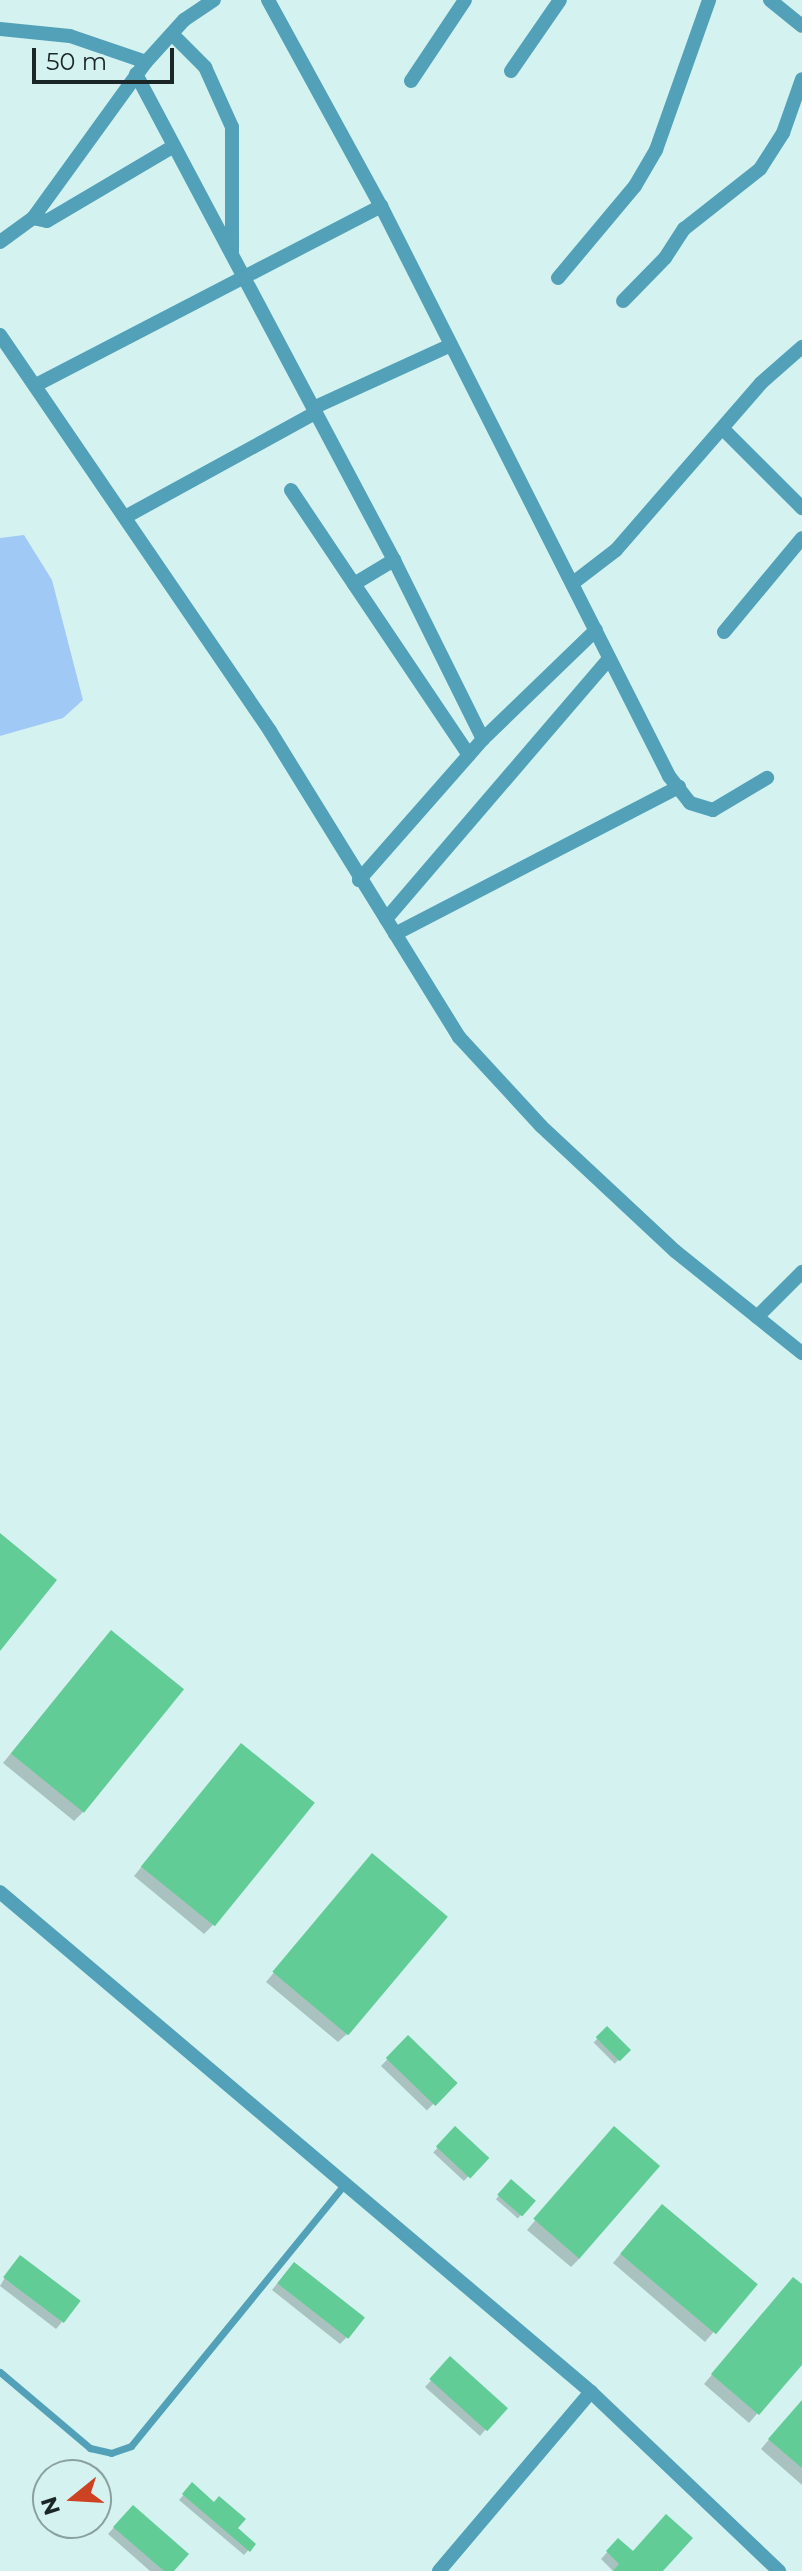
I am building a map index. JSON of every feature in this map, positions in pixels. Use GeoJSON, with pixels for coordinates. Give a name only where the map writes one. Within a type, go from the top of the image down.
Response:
{"type":"FeatureCollection","features":[{"type":"Feature","properties":{"kind":"street"},"geometry":{"type":"LineString","coordinates":[[0,242],[33,218],[146,62],[172,34],[214,0]]}},
{"type":"Feature","properties":{"kind":"street"},"geometry":{"type":"LineString","coordinates":[[411,81],[465,0]]}},
{"type":"Feature","properties":{"kind":"street"},"geometry":{"type":"LineString","coordinates":[[511,71],[560,0]]}},
{"type":"Feature","properties":{"kind":"street"},"geometry":{"type":"LineString","coordinates":[[558,278],[635,186],[656,150],[709,0]]}},
{"type":"Feature","properties":{"kind":"street"},"geometry":{"type":"LineString","coordinates":[[770,0],[802,26]]}},
{"type":"Feature","properties":{"kind":"street"},"geometry":{"type":"LineString","coordinates":[[273,2],[381,206],[609,659],[679,787],[690,803],[713,810],[767,778]]}},
{"type":"Feature","properties":{"kind":"street"},"geometry":{"type":"LineString","coordinates":[[0,29],[55,33],[146,62]]}},
{"type":"Feature","properties":{"kind":"street"},"geometry":{"type":"LineString","coordinates":[[172,34],[205,67],[232,127],[232,254]]}},
{"type":"Feature","properties":{"kind":"street"},"geometry":{"type":"LineString","coordinates":[[136,74],[394,560],[483,739]]}},
{"type":"Feature","properties":{"kind":"street"},"geometry":{"type":"LineString","coordinates":[[623,301],[665,258],[684,229],[760,169],[783,133],[802,79]]}},
{"type":"Feature","properties":{"kind":"street"},"geometry":{"type":"LineString","coordinates":[[33,218],[47,221],[174,146]]}},
{"type":"Feature","properties":{"kind":"street"},"geometry":{"type":"LineString","coordinates":[[36,385],[381,206]]}},
{"type":"Feature","properties":{"kind":"street"},"geometry":{"type":"LineString","coordinates":[[0,335],[127,516],[270,731],[359,880],[459,1037],[541,1126],[675,1251],[802,1353]]}},
{"type":"Feature","properties":{"kind":"street"},"geometry":{"type":"LineString","coordinates":[[127,516],[314,410],[449,346]]}},
{"type":"Feature","properties":{"kind":"street"},"geometry":{"type":"LineString","coordinates":[[573,583],[616,550],[761,383],[799,355]]}},
{"type":"Feature","properties":{"kind":"street"},"geometry":{"type":"LineString","coordinates":[[723,429],[802,508]]}},
{"type":"Feature","properties":{"kind":"street"},"geometry":{"type":"LineString","coordinates":[[291,490],[469,755]]}},
{"type":"Feature","properties":{"kind":"street"},"geometry":{"type":"LineString","coordinates":[[724,632],[802,538]]}},
{"type":"Feature","properties":{"kind":"street"},"geometry":{"type":"LineString","coordinates":[[354,584],[394,560]]}},
{"type":"Feature","properties":{"kind":"street"},"geometry":{"type":"LineString","coordinates":[[359,880],[483,739],[596,630]]}},
{"type":"Feature","properties":{"kind":"street"},"geometry":{"type":"LineString","coordinates":[[386,919],[609,659]]}},
{"type":"Feature","properties":{"kind":"street"},"geometry":{"type":"LineString","coordinates":[[395,934],[679,787]]}},
{"type":"Feature","properties":{"kind":"street"},"geometry":{"type":"LineString","coordinates":[[757,1317],[802,1272]]}},
{"type":"Feature","properties":{"kind":"street"},"geometry":{"type":"LineString","coordinates":[[0,1892],[591,2392],[779,2571]]}},
{"type":"Feature","properties":{"kind":"street"},"geometry":{"type":"LineString","coordinates":[[439,2571],[591,2392]]}},
{"type":"Feature","properties":{"kind":"lane"},"geometry":{"type":"LineString","coordinates":[[0,2372],[90,2448],[111,2453],[131,2446],[345,2184]]}},
{"type":"Feature","properties":{"kind":"water"},"geometry":{"type":"Polygon","coordinates":[[[24,535],[52,580],[83,700],[63,718],[0,736],[0,538],[24,535]]]}},
{"type":"Feature","properties":{"kind":"building"},"geometry":{"type":"Polygon","coordinates":[[[0,1533],[57,1580],[0,1651],[0,1533]]]}},
{"type":"Feature","properties":{"kind":"building"},"geometry":{"type":"Polygon","coordinates":[[[111,1630],[184,1689],[84,1813],[11,1754],[111,1630]]]}},
{"type":"Feature","properties":{"kind":"building"},"geometry":{"type":"Polygon","coordinates":[[[241,1743],[315,1803],[215,1926],[141,1867],[241,1743]]]}},
{"type":"Feature","properties":{"kind":"building"},"geometry":{"type":"Polygon","coordinates":[[[372,1853],[448,1917],[348,2035],[272,1972],[372,1853]]]}},
{"type":"Feature","properties":{"kind":"building"},"geometry":{"type":"Polygon","coordinates":[[[607,2026],[631,2050],[620,2061],[596,2037],[607,2026]]]}},
{"type":"Feature","properties":{"kind":"building"},"geometry":{"type":"Polygon","coordinates":[[[408,2035],[458,2083],[435,2106],[386,2058],[408,2035]]]}},
{"type":"Feature","properties":{"kind":"building"},"geometry":{"type":"Polygon","coordinates":[[[455,2126],[489,2158],[470,2179],[436,2146],[455,2126]]]}},
{"type":"Feature","properties":{"kind":"building"},"geometry":{"type":"Polygon","coordinates":[[[614,2126],[660,2166],[579,2259],[533,2219],[614,2126]]]}},
{"type":"Feature","properties":{"kind":"building"},"geometry":{"type":"Polygon","coordinates":[[[511,2179],[536,2201],[522,2216],[497,2195],[511,2179]]]}},
{"type":"Feature","properties":{"kind":"building"},"geometry":{"type":"Polygon","coordinates":[[[662,2204],[758,2284],[716,2334],[620,2254],[662,2204]]]}},
{"type":"Feature","properties":{"kind":"building"},"geometry":{"type":"Polygon","coordinates":[[[20,2255],[81,2301],[64,2323],[3,2277],[20,2255]]]}},
{"type":"Feature","properties":{"kind":"building"},"geometry":{"type":"Polygon","coordinates":[[[294,2262],[365,2317],[348,2339],[277,2283],[294,2262]]]}},
{"type":"Feature","properties":{"kind":"building"},"geometry":{"type":"Polygon","coordinates":[[[793,2277],[802,2284],[802,2365],[759,2415],[711,2374],[793,2277]]]}},
{"type":"Feature","properties":{"kind":"building"},"geometry":{"type":"Polygon","coordinates":[[[450,2356],[508,2408],[487,2431],[429,2379],[450,2356]]]}},
{"type":"Feature","properties":{"kind":"building"},"geometry":{"type":"Polygon","coordinates":[[[802,2400],[802,2468],[768,2439],[802,2400]]]}},
{"type":"Feature","properties":{"kind":"building"},"geometry":{"type":"Polygon","coordinates":[[[192,2482],[214,2502],[219,2496],[246,2519],[238,2528],[256,2544],[250,2552],[182,2494],[192,2482]]]}},
{"type":"Feature","properties":{"kind":"building"},"geometry":{"type":"Polygon","coordinates":[[[133,2505],[189,2554],[174,2571],[164,2571],[113,2527],[133,2505]]]}},
{"type":"Feature","properties":{"kind":"building"},"geometry":{"type":"Polygon","coordinates":[[[666,2514],[693,2538],[663,2571],[613,2571],[619,2564],[606,2551],[618,2538],[633,2551],[666,2514]]]}}]}
